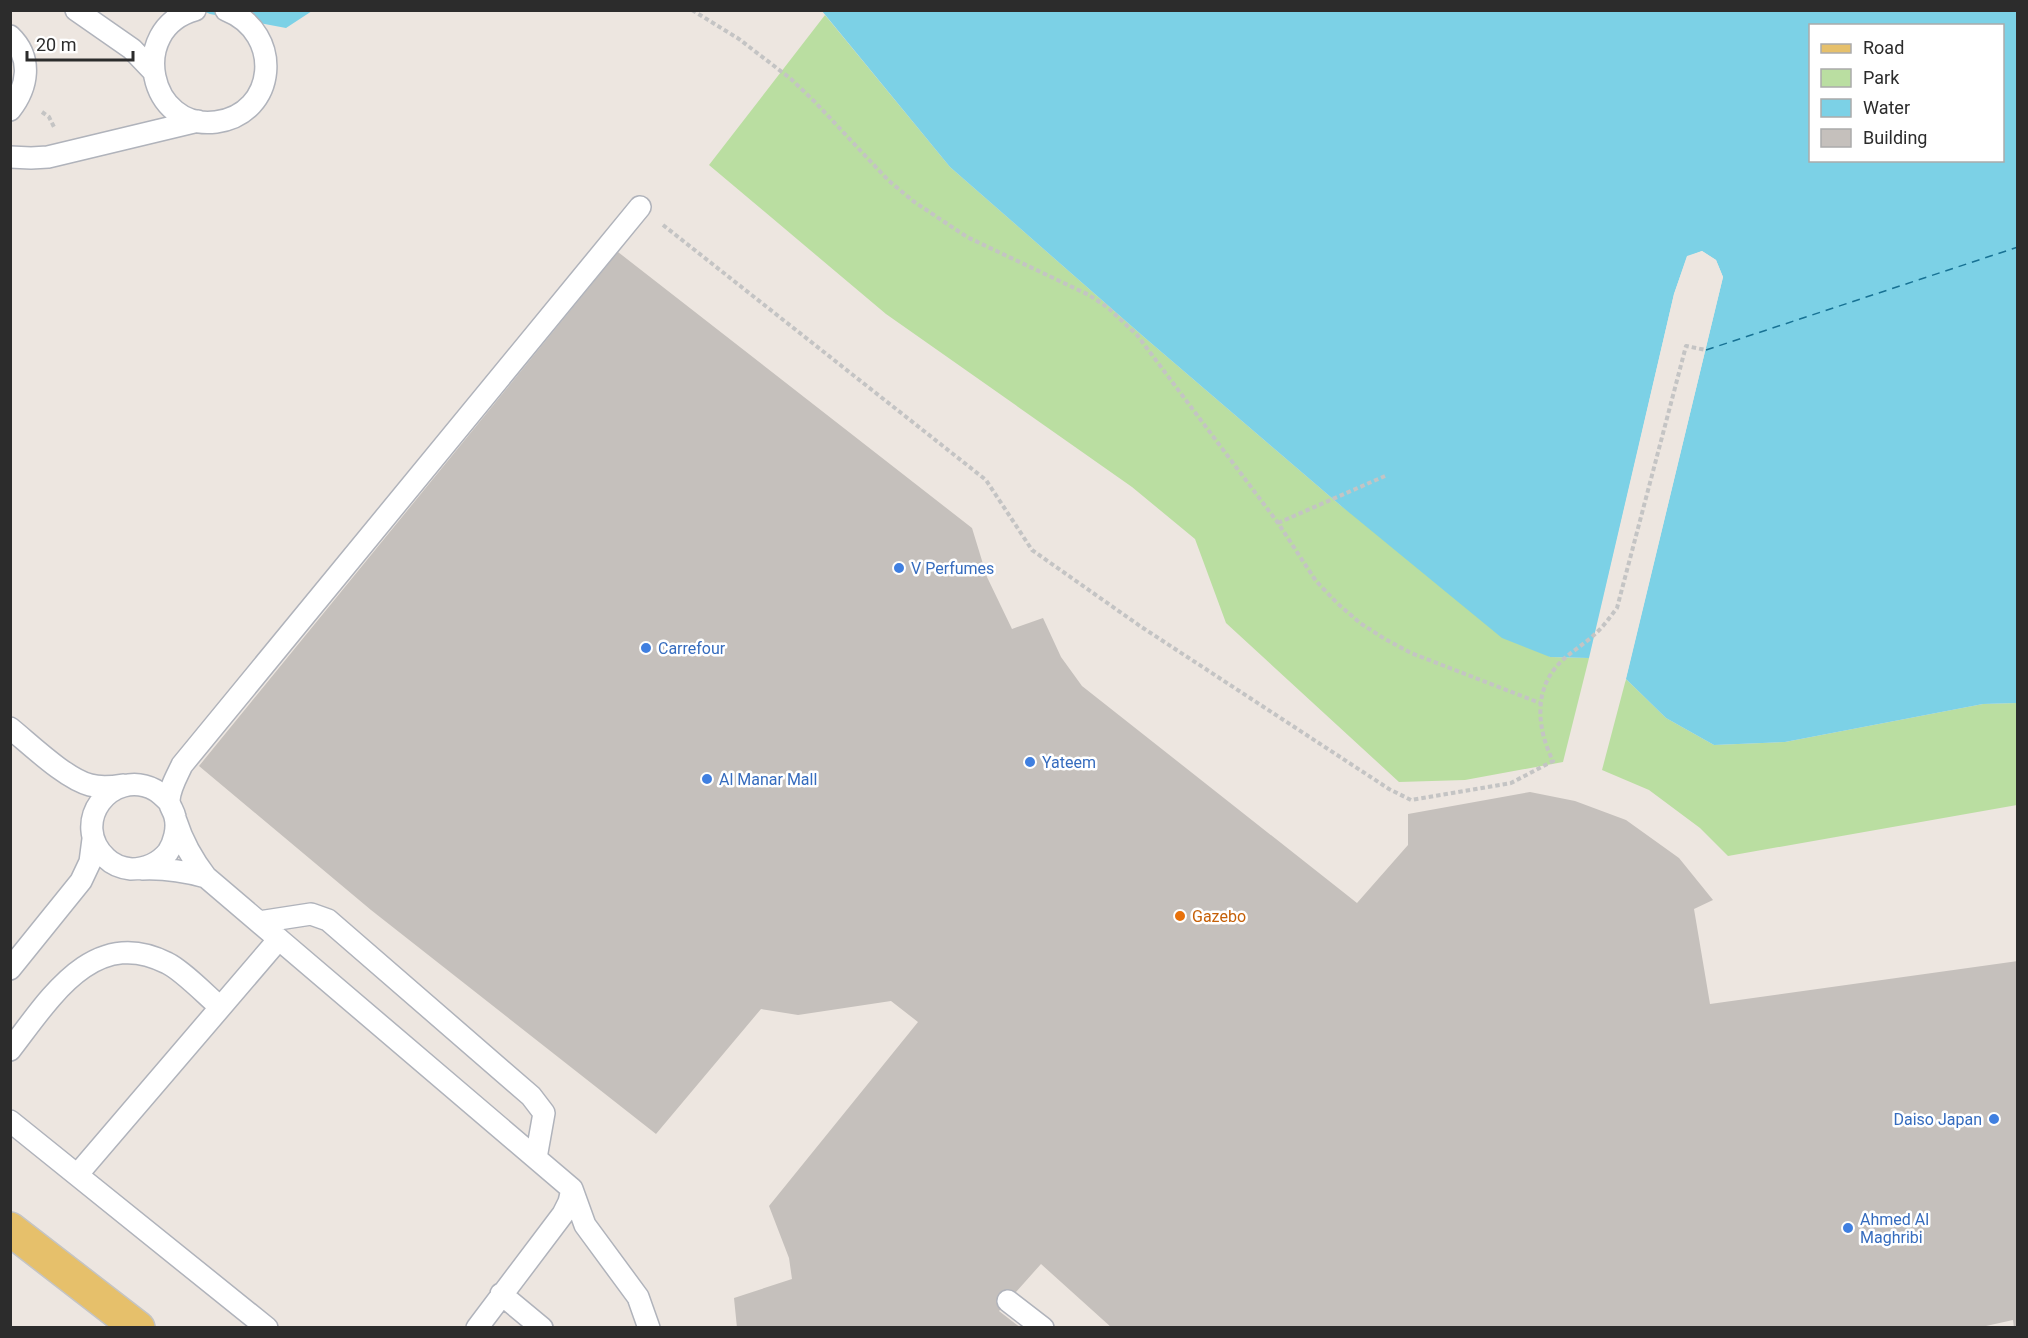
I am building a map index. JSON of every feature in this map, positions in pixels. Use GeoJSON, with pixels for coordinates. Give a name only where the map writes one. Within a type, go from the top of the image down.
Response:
{"type":"FeatureCollection","features":[{"type":"Feature","properties":{"kind":"main road"},"geometry":{"type":"LineString","coordinates":[[10,1229],[138,1328]]}},
{"type":"Feature","properties":{"kind":"lane"},"geometry":{"type":"LineString","coordinates":[[76,10],[132,49],[153,71]]}},
{"type":"Feature","properties":{"kind":"lane"},"geometry":{"type":"LineString","coordinates":[[160,10],[191,12]]}},
{"type":"Feature","properties":{"kind":"lane"},"geometry":{"type":"LineString","coordinates":[[10,157],[31,159],[65,153],[198,121],[224,120],[248,108],[259,93],[266,77],[266,59],[262,42],[253,27],[239,15],[226,10]]}},
{"type":"Feature","properties":{"kind":"lane"},"geometry":{"type":"LineString","coordinates":[[191,12],[172,22],[161,36],[154,53],[153,71],[157,88],[167,103],[181,114],[198,121]]}},
{"type":"Feature","properties":{"kind":"lane"},"geometry":{"type":"LineString","coordinates":[[10,36],[16,41],[23,55],[26,69],[25,85],[15,104]]}},
{"type":"Feature","properties":{"kind":"lane"},"geometry":{"type":"LineString","coordinates":[[72,777],[87,807],[92,831],[100,852],[111,863],[132,869],[156,863],[168,851],[175,836],[172,810],[173,784],[182,765],[640,207]]}},
{"type":"Feature","properties":{"kind":"lane"},"geometry":{"type":"LineString","coordinates":[[10,728],[72,777],[88,785],[105,788],[132,785],[156,790],[172,810],[182,840],[192,860],[206,877],[572,1189],[585,1225],[638,1297],[649,1328]]}},
{"type":"Feature","properties":{"kind":"lane"},"geometry":{"type":"LineString","coordinates":[[10,969],[81,881],[90,862],[96,807],[108,794],[164,777],[182,765]]}},
{"type":"Feature","properties":{"kind":"lane"},"geometry":{"type":"LineString","coordinates":[[81,881],[102,873],[162,868],[206,877]]}},
{"type":"Feature","properties":{"kind":"lane"},"geometry":{"type":"LineString","coordinates":[[259,922],[311,914],[328,920],[531,1096],[544,1113],[536,1158]]}},
{"type":"Feature","properties":{"kind":"lane"},"geometry":{"type":"LineString","coordinates":[[77,1175],[279,939]]}},
{"type":"Feature","properties":{"kind":"lane"},"geometry":{"type":"LineString","coordinates":[[10,1050],[68,978],[92,961],[117,953],[143,954],[168,963],[220,1007]]}},
{"type":"Feature","properties":{"kind":"lane"},"geometry":{"type":"LineString","coordinates":[[10,1121],[267,1328]]}},
{"type":"Feature","properties":{"kind":"lane"},"geometry":{"type":"LineString","coordinates":[[477,1328],[563,1214],[572,1189]]}},
{"type":"Feature","properties":{"kind":"lane"},"geometry":{"type":"LineString","coordinates":[[501,1294],[542,1328]]}},
{"type":"Feature","properties":{"kind":"lane"},"geometry":{"type":"LineString","coordinates":[[1008,1301],[1043,1328]]}},
{"type":"Feature","properties":{"kind":"path"},"geometry":{"type":"LineString","coordinates":[[692,10],[739,39],[790,80],[815,102],[888,180],[922,208],[968,237],[1089,295],[1122,320],[1137,336],[1278,523],[1317,581],[1360,623],[1411,653],[1540,703]]}},
{"type":"Feature","properties":{"kind":"path"},"geometry":{"type":"LineString","coordinates":[[15,104],[49,117],[65,153]]}},
{"type":"Feature","properties":{"kind":"path"},"geometry":{"type":"LineString","coordinates":[[640,207],[986,480],[1032,550],[1140,626],[1389,789],[1412,800],[1511,783],[1552,761],[1539,723],[1540,703],[1546,684],[1556,666],[1598,633],[1617,608],[1686,346],[1706,350]]}},
{"type":"Feature","properties":{"kind":"path"},"geometry":{"type":"LineString","coordinates":[[1278,523],[1385,476]]}},
{"type":"Feature","properties":{"kind":"green space"},"geometry":{"type":"Polygon","coordinates":[[[825,15],[950,167],[1340,505],[1550,657],[1589,658],[1563,762],[1465,780],[1399,782],[1226,623],[1195,539],[1132,487],[886,314],[709,165],[825,15]]]}},
{"type":"Feature","properties":{"kind":"green space"},"geometry":{"type":"Polygon","coordinates":[[[1626,679],[1666,718],[1714,745],[1785,742],[1983,704],[2017,703],[2017,805],[1728,856],[1700,828],[1649,790],[1602,770],[1626,679]]]}},
{"type":"Feature","properties":{"kind":"water"},"geometry":{"type":"Polygon","coordinates":[[[203,11],[312,11],[286,28],[203,11]]]}},
{"type":"Feature","properties":{"kind":"water"},"geometry":{"type":"Polygon","coordinates":[[[822,11],[2017,11],[2017,703],[1983,704],[1785,742],[1714,745],[1666,718],[1626,679],[1723,277],[1716,260],[1702,251],[1687,257],[1674,294],[1589,658],[1550,657],[1502,638],[1340,505],[950,167],[822,11]]]}},
{"type":"Feature","properties":{"kind":"pier"},"geometry":{"type":"Polygon","coordinates":[[[1702,251],[1716,260],[1723,277],[1625,682],[1623,678],[1719,278],[1714,262],[1702,254],[1689,259],[1677,294],[1592,658],[1589,661],[1674,294],[1687,256],[1702,251]]]}},
{"type":"Feature","properties":{"kind":"building","name":"Al Manar Mall"},"geometry":{"type":"Polygon","coordinates":[[[618,252],[972,528],[987,577],[1012,629],[1043,618],[1061,657],[1082,686],[1357,903],[1408,845],[1408,814],[1530,792],[1575,801],[1626,820],[1679,858],[1713,900],[1694,909],[1710,1004],[2018,961],[2018,1328],[2014,1328],[2013,1320],[1977,1328],[1112,1328],[1041,1264],[999,1311],[1021,1328],[737,1328],[734,1298],[792,1279],[789,1258],[769,1206],[918,1022],[891,1001],[798,1015],[761,1009],[656,1134],[371,910],[199,766],[618,252]]]}},
{"type":"Feature","properties":{"kind":"ferry route"},"geometry":{"type":"LineString","coordinates":[[1706,350],[2018,247]]}},
{"type":"Feature","properties":{"kind":"place","name":"V Perfumes"},"geometry":{"type":"Point","coordinates":[899,568]}},
{"type":"Feature","properties":{"kind":"place","name":"Carrefour"},"geometry":{"type":"Point","coordinates":[646,648]}},
{"type":"Feature","properties":{"kind":"place","name":"Yateem"},"geometry":{"type":"Point","coordinates":[1030,762]}},
{"type":"Feature","properties":{"kind":"place","name":"Al Manar Mall"},"geometry":{"type":"Point","coordinates":[707,779]}},
{"type":"Feature","properties":{"kind":"place","name":"Gazebo"},"geometry":{"type":"Point","coordinates":[1180,916]}},
{"type":"Feature","properties":{"kind":"place","name":"Daiso Japan"},"geometry":{"type":"Point","coordinates":[1994,1119]}},
{"type":"Feature","properties":{"kind":"place","name":"Ahmed Al Maghribi"},"geometry":{"type":"Point","coordinates":[1848,1228]}}]}
